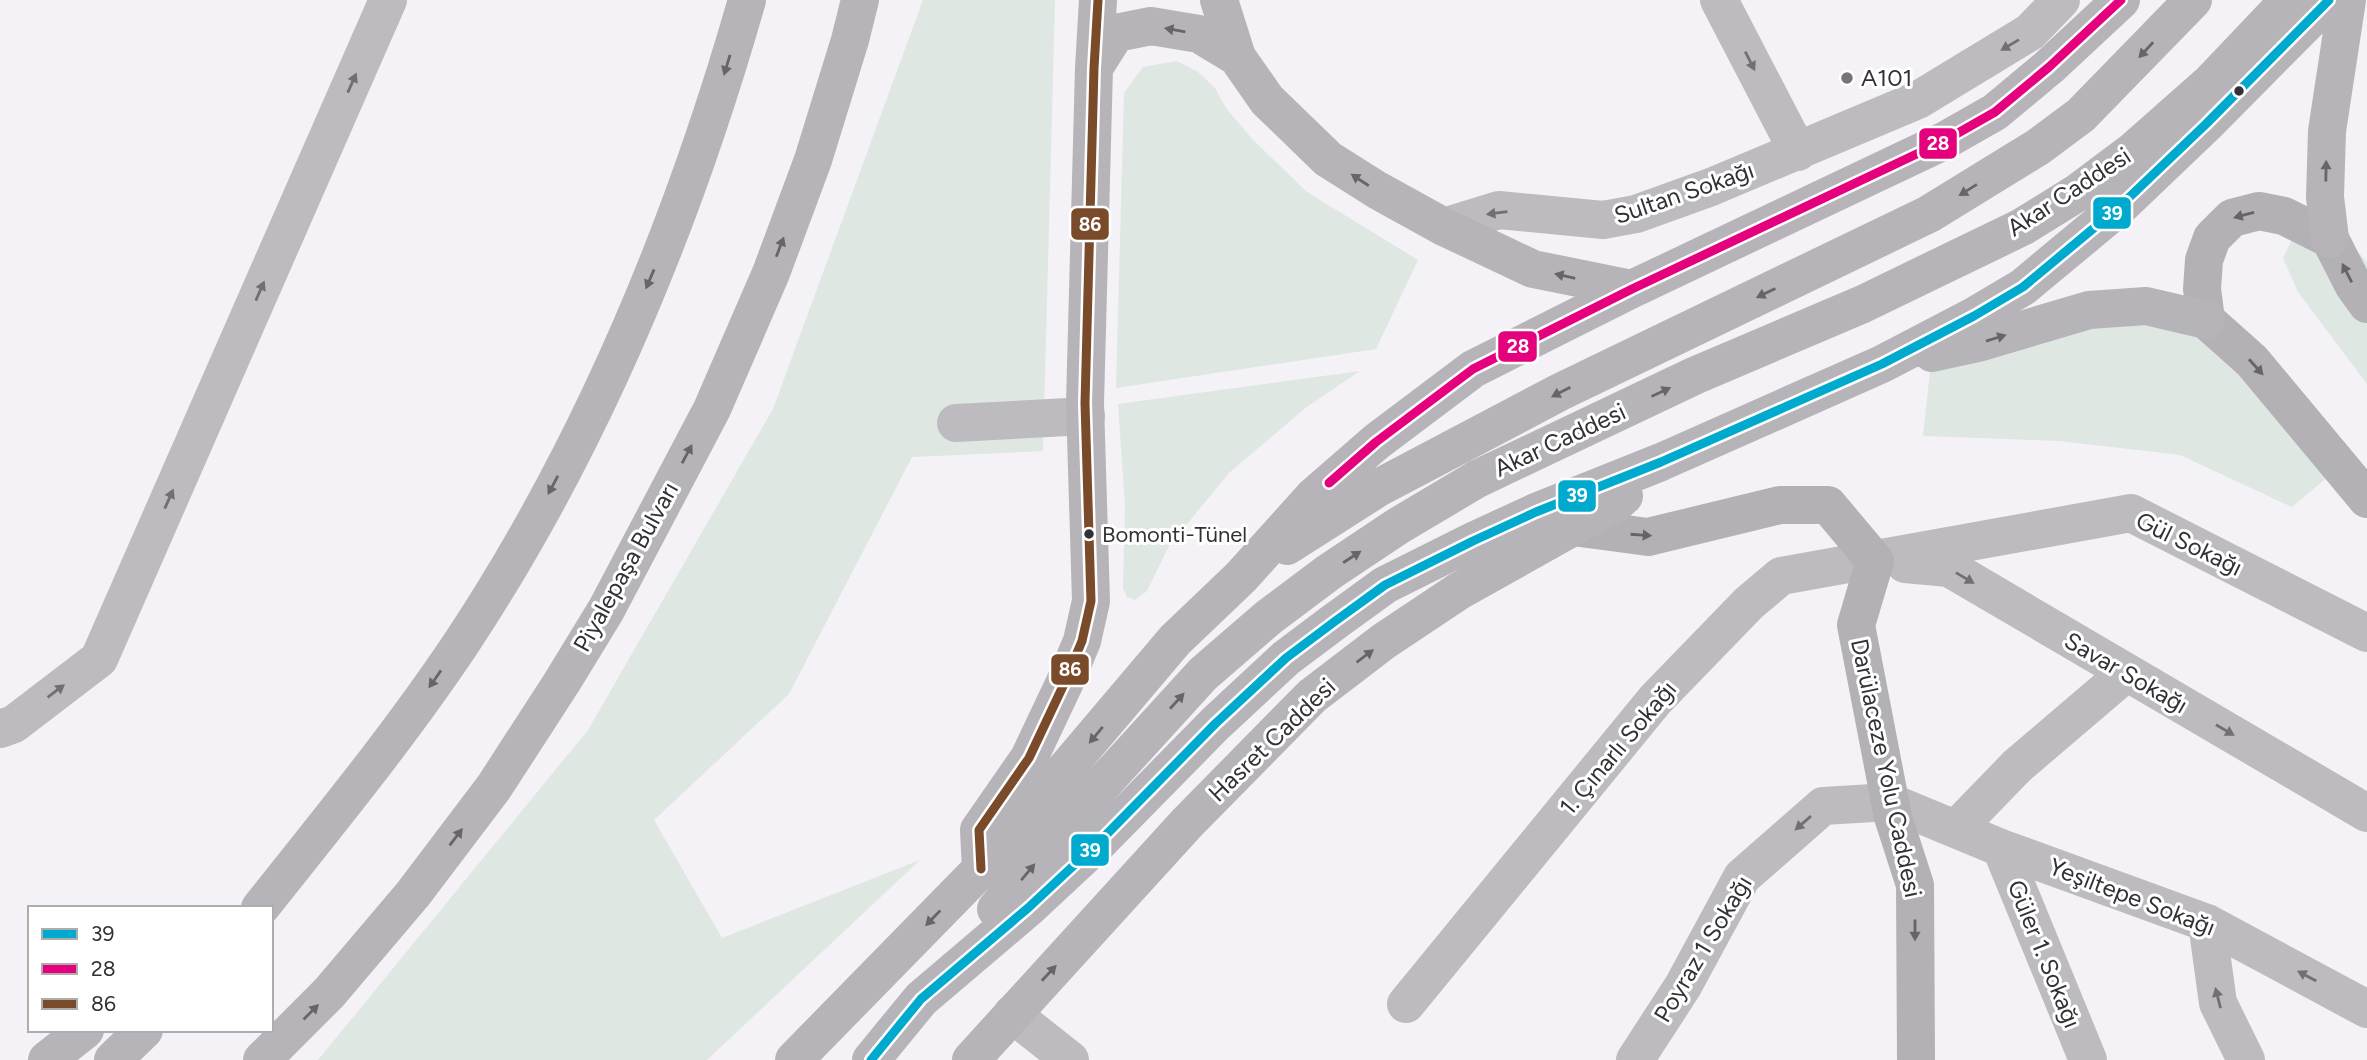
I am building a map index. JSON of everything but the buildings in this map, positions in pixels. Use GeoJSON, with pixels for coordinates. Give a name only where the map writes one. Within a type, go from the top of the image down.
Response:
{"type":"FeatureCollection","features":[{"type":"Feature","properties":{"kind":"main road"},"geometry":{"type":"LineString","coordinates":[[262,906],[394,739],[462,641],[520,548],[612,369],[655,267],[700,152],[747,0]]}},
{"type":"Feature","properties":{"kind":"main road","name":"Piyalepaşa Bulvarı"},"geometry":{"type":"LineString","coordinates":[[262,1060],[329,993],[413,894],[494,787],[606,610],[712,409],[771,273],[813,160],[860,0]]}},
{"type":"Feature","properties":{"kind":"main road"},"geometry":{"type":"LineString","coordinates":[[981,869],[979,830],[1029,758],[1082,641],[1091,601],[1086,416],[1098,0]]}},
{"type":"Feature","properties":{"kind":"main road"},"geometry":{"type":"LineString","coordinates":[[1219,0],[1237,57],[1267,100],[1328,159],[1444,228],[1533,269],[1632,289]]}},
{"type":"Feature","properties":{"kind":"main road"},"geometry":{"type":"LineString","coordinates":[[793,1060],[981,869],[1175,640],[1241,577],[1314,496],[1376,442],[1473,369],[1632,289],[1944,141],[1995,112],[2069,50],[2121,0]]}},
{"type":"Feature","properties":{"kind":"main road","name":"Akar Caddesi"},"geometry":{"type":"LineString","coordinates":[[1241,577],[1368,494],[1447,450],[1929,214],[2038,147],[2081,115],[2193,0]]}},
{"type":"Feature","properties":{"kind":"main road","name":"Akar Caddesi"},"geometry":{"type":"LineString","coordinates":[[920,999],[1099,788],[1203,674],[1269,617],[1329,572],[1398,526],[1477,479],[1694,376],[1863,304],[2022,227],[2077,193],[2133,151],[2210,83],[2289,0]]}},
{"type":"Feature","properties":{"kind":"main road"},"geometry":{"type":"LineString","coordinates":[[871,1060],[920,999],[1028,908],[1286,657],[1334,622],[1385,585],[1473,541],[1882,364],[2023,287],[2118,208],[2329,0]]}},
{"type":"Feature","properties":{"kind":"main road"},"geometry":{"type":"LineString","coordinates":[[2347,0],[2327,131],[2325,197],[2330,239],[2354,286],[2367,304]]}},
{"type":"Feature","properties":{"kind":"main road"},"geometry":{"type":"LineString","coordinates":[[1094,68],[1116,33],[1151,26],[1199,34],[1237,57]]}},
{"type":"Feature","properties":{"kind":"main road"},"geometry":{"type":"LineString","coordinates":[[2206,320],[2202,289],[2204,260],[2213,237],[2232,218],[2259,211],[2284,216],[2330,239]]}},
{"type":"Feature","properties":{"kind":"main road"},"geometry":{"type":"LineString","coordinates":[[1882,364],[1978,343],[2089,310],[2146,306],[2206,320],[2252,361],[2367,499]]}},
{"type":"Feature","properties":{"kind":"main road","name":"Hasret Caddesi"},"geometry":{"type":"LineString","coordinates":[[971,1060],[1187,823],[1312,696],[1384,641],[1459,591],[1616,503],[1661,461]]}},
{"type":"Feature","properties":{"kind":"main road"},"geometry":{"type":"LineString","coordinates":[[1573,527],[1648,537],[1780,505],[1828,505],[1875,561]]}},
{"type":"Feature","properties":{"kind":"main road","name":"Darülaceze Yolu Caddesi"},"geometry":{"type":"LineString","coordinates":[[1875,561],[1856,625],[1889,802],[1915,884],[1916,1060]]}},
{"type":"Feature","properties":{"kind":"main road"},"geometry":{"type":"LineString","coordinates":[[47,1060],[82,1032]]}},
{"type":"Feature","properties":{"kind":"main road"},"geometry":{"type":"LineString","coordinates":[[113,1060],[142,1032]]}},
{"type":"Feature","properties":{"kind":"street"},"geometry":{"type":"LineString","coordinates":[[0,729],[14,724],[99,659],[388,0]]}},
{"type":"Feature","properties":{"kind":"street"},"geometry":{"type":"LineString","coordinates":[[1719,0],[1798,152],[1918,100],[2030,33],[2061,0]]}},
{"type":"Feature","properties":{"kind":"street","name":"Sultan Sokağı"},"geometry":{"type":"LineString","coordinates":[[1444,228],[1499,210],[1603,220],[1636,214],[1798,152]]}},
{"type":"Feature","properties":{"kind":"street"},"geometry":{"type":"LineString","coordinates":[[956,423],[1086,416]]}},
{"type":"Feature","properties":{"kind":"street","name":"Gül Sokağı"},"geometry":{"type":"LineString","coordinates":[[1875,561],[2131,513],[2367,633]]}},
{"type":"Feature","properties":{"kind":"street","name":"Savar Sokağı"},"geometry":{"type":"LineString","coordinates":[[1875,561],[1949,568],[2367,813]]}},
{"type":"Feature","properties":{"kind":"street","name":"1. Çınarlı Sokağı"},"geometry":{"type":"LineString","coordinates":[[1406,1004],[1655,700],[1749,603],[1782,576],[1875,561]]}},
{"type":"Feature","properties":{"kind":"street"},"geometry":{"type":"LineString","coordinates":[[1956,829],[2017,766],[2126,673]]}},
{"type":"Feature","properties":{"kind":"street","name":"Yeşiltepe Sokağı"},"geometry":{"type":"LineString","coordinates":[[1889,802],[2001,848],[2207,923],[2367,1009]]}},
{"type":"Feature","properties":{"kind":"street","name":"Poyraz 1 Sokağı"},"geometry":{"type":"LineString","coordinates":[[1635,1060],[1683,986],[1742,877],[1823,806],[1889,802]]}},
{"type":"Feature","properties":{"kind":"street","name":"Güler 1. Sokağı"},"geometry":{"type":"LineString","coordinates":[[2001,848],[2088,1060]]}},
{"type":"Feature","properties":{"kind":"street"},"geometry":{"type":"LineString","coordinates":[[2207,923],[2218,1003],[2246,1060]]}},
{"type":"Feature","properties":{"kind":"street"},"geometry":{"type":"LineString","coordinates":[[1012,1014],[1070,1060]]}},
{"type":"Feature","properties":{"kind":"shaded area"},"geometry":{"type":"Polygon","coordinates":[[[923,0],[1055,0],[1043,451],[912,457],[789,694],[654,820],[722,938],[920,860],[707,1060],[318,1060],[588,730],[773,409],[923,0]]]}},
{"type":"Feature","properties":{"kind":"shaded area"},"geometry":{"type":"Polygon","coordinates":[[[1177,61],[1198,72],[1215,88],[1226,108],[1252,139],[1307,192],[1418,260],[1376,349],[1116,388],[1124,93],[1143,67],[1177,61]]]}},
{"type":"Feature","properties":{"kind":"shaded area"},"geometry":{"type":"Polygon","coordinates":[[[2318,221],[2367,262],[2367,384],[2298,292],[2283,258],[2294,235],[2318,221]]]}},
{"type":"Feature","properties":{"kind":"shaded area"},"geometry":{"type":"Polygon","coordinates":[[[2089,310],[2206,320],[2335,471],[2292,507],[2180,455],[2060,441],[1923,436],[1930,371],[2089,310]]]}},
{"type":"Feature","properties":{"kind":"shaded area"},"geometry":{"type":"Polygon","coordinates":[[[1360,371],[1304,409],[1229,473],[1169,546],[1147,591],[1135,600],[1127,597],[1123,588],[1125,505],[1118,404],[1360,371]]]}},
{"type":"Feature","properties":{"kind":"transit line","name":"86"},"geometry":{"type":"LineString","coordinates":[[981,869],[979,830],[1029,758],[1082,641],[1091,601],[1085,403],[1098,0]]}},
{"type":"Feature","properties":{"kind":"transit line","name":"28"},"geometry":{"type":"LineString","coordinates":[[1329,483],[1376,442],[1473,369],[1632,289],[1944,141],[1995,112],[2049,67],[2121,0]]}},
{"type":"Feature","properties":{"kind":"transit line","name":"39"},"geometry":{"type":"LineString","coordinates":[[871,1060],[921,999],[1028,908],[1100,841],[1215,724],[1286,658],[1334,622],[1385,585],[1473,541],[1536,512],[1661,462],[1882,364],[2023,287],[2118,208],[2329,0]]}},
{"type":"Feature","properties":{"kind":"place","name":"A101"},"geometry":{"type":"Point","coordinates":[1847,78]}},
{"type":"Feature","properties":{"kind":"place","name":"Bomonti-Tünel"},"geometry":{"type":"Point","coordinates":[1089,534]}}]}
